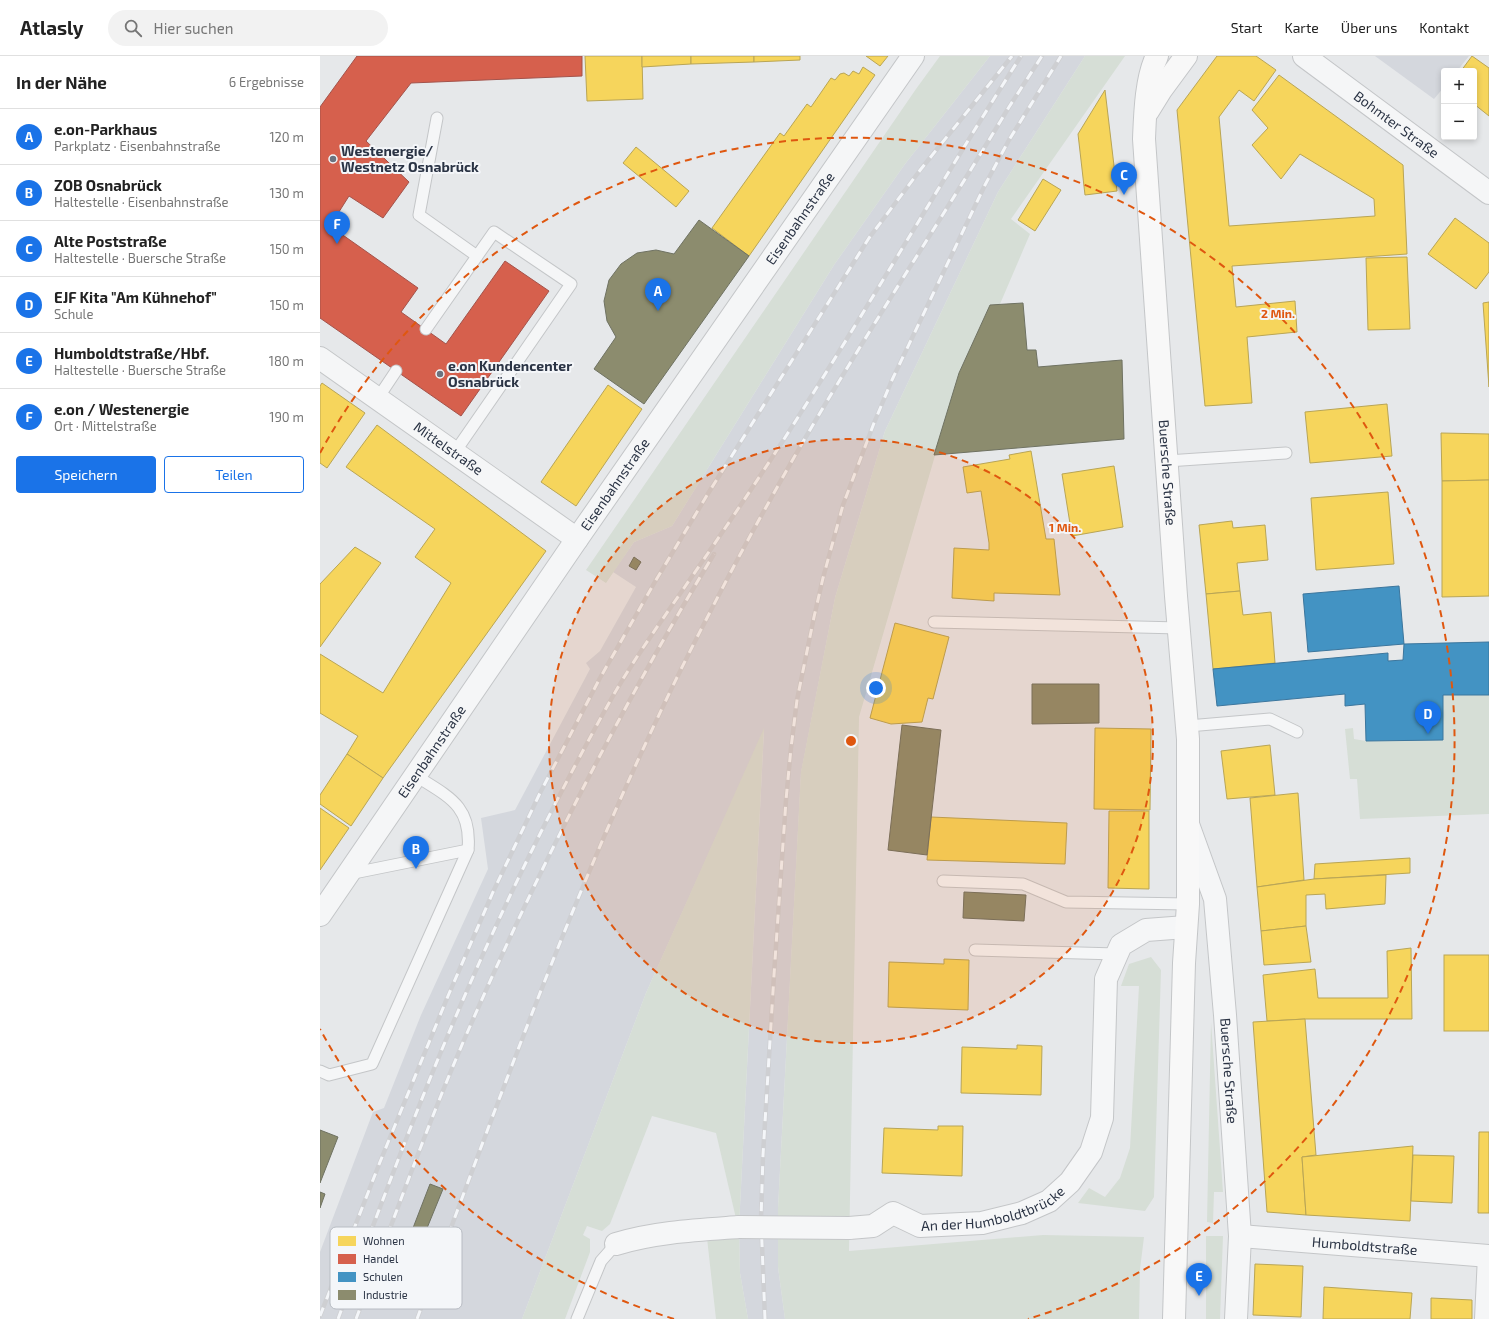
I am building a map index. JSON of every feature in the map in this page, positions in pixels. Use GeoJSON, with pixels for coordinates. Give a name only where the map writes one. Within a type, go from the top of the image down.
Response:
{"type":"FeatureCollection","features":[{"type":"Feature","properties":{"kind":"main road","name":"Buersche Straße"},"geometry":{"type":"LineString","coordinates":[[1157,56],[1151,67],[1144,118],[1145,146],[1179,628],[1188,726],[1188,904],[1186,927],[1174,1319]]}},
{"type":"Feature","properties":{"kind":"main road"},"geometry":{"type":"LineString","coordinates":[[1144,118],[1161,90],[1186,56]]}},
{"type":"Feature","properties":{"kind":"street","name":"Eisenbahnstraße"},"geometry":{"type":"LineString","coordinates":[[320,915],[577,539],[913,56]]}},
{"type":"Feature","properties":{"kind":"street","name":"Bohmter Straße"},"geometry":{"type":"LineString","coordinates":[[1304,56],[1489,193]]}},
{"type":"Feature","properties":{"kind":"street","name":"Mittelstraße"},"geometry":{"type":"LineString","coordinates":[[320,358],[577,539]]}},
{"type":"Feature","properties":{"kind":"street","name":"Buersche Straße"},"geometry":{"type":"LineString","coordinates":[[1189,827],[1215,899],[1225,1015],[1240,1236],[1236,1319]]}},
{"type":"Feature","properties":{"kind":"street","name":"An der Humboldtbrücke"},"geometry":{"type":"LineString","coordinates":[[616,1244],[635,1238],[706,1229],[738,1227],[849,1228],[873,1226],[893,1213],[920,1226],[982,1223],[1022,1213],[1049,1201],[1070,1182],[1091,1152],[1102,1118],[1106,979],[1120,945],[1146,930],[1186,927]]}},
{"type":"Feature","properties":{"kind":"street","name":"Humboldtstraße"},"geometry":{"type":"LineString","coordinates":[[1240,1236],[1489,1256]]}},
{"type":"Feature","properties":{"kind":"street"},"geometry":{"type":"LineString","coordinates":[[1486,1319],[1489,1256]]}},
{"type":"Feature","properties":{"kind":"lane"},"geometry":{"type":"LineString","coordinates":[[436,118],[419,215],[478,256]]}},
{"type":"Feature","properties":{"kind":"lane"},"geometry":{"type":"LineString","coordinates":[[426,329],[494,232],[571,284],[455,452]]}},
{"type":"Feature","properties":{"kind":"lane"},"geometry":{"type":"LineString","coordinates":[[378,398],[396,371]]}},
{"type":"Feature","properties":{"kind":"lane"},"geometry":{"type":"LineString","coordinates":[[1167,461],[1286,453]]}},
{"type":"Feature","properties":{"kind":"lane"},"geometry":{"type":"LineString","coordinates":[[934,622],[1179,628]]}},
{"type":"Feature","properties":{"kind":"lane"},"geometry":{"type":"LineString","coordinates":[[1188,726],[1270,719],[1297,732]]}},
{"type":"Feature","properties":{"kind":"lane"},"geometry":{"type":"LineString","coordinates":[[320,1071],[329,1075],[372,1064],[468,850],[469,837],[466,819],[457,805],[416,776]]}},
{"type":"Feature","properties":{"kind":"lane"},"geometry":{"type":"LineString","coordinates":[[349,874],[468,850]]}},
{"type":"Feature","properties":{"kind":"lane"},"geometry":{"type":"LineString","coordinates":[[943,881],[1023,884],[1066,902],[1188,904]]}},
{"type":"Feature","properties":{"kind":"lane"},"geometry":{"type":"LineString","coordinates":[[975,950],[1117,954]]}},
{"type":"Feature","properties":{"kind":"lane","name":"An der Humboldtbrücke"},"geometry":{"type":"LineString","coordinates":[[577,1319],[601,1261],[616,1244]]}},
{"type":"Feature","properties":{"kind":"shaded area"},"geometry":{"type":"Polygon","coordinates":[[[940,56],[990,56],[905,164],[834,265],[672,526],[634,542],[606,583],[586,570],[916,89],[940,56]]]}},
{"type":"Feature","properties":{"kind":"shaded area"},"geometry":{"type":"Polygon","coordinates":[[[990,56],[1085,56],[998,192],[885,431],[835,598],[801,773],[778,1208],[778,1267],[785,1319],[748,1319],[740,1273],[739,1227],[764,730],[646,993],[522,1319],[320,1319],[320,1252],[373,1112],[384,1108],[421,1015],[488,869],[481,818],[515,810],[590,669],[586,663],[600,651],[636,587],[613,572],[634,542],[672,526],[834,265],[905,164],[990,56]]]}},
{"type":"Feature","properties":{"kind":"shaded area"},"geometry":{"type":"Polygon","coordinates":[[[1085,56],[1125,56],[1011,219],[1030,234],[1000,304],[990,305],[959,373],[859,717],[849,1251],[1043,1235],[1144,1237],[1140,1269],[1139,1319],[785,1319],[778,1267],[778,1208],[801,772],[835,598],[885,431],[998,192],[1085,56]]]}},
{"type":"Feature","properties":{"kind":"shaded area"},"geometry":{"type":"Polygon","coordinates":[[[1375,56],[1469,56],[1459,68],[1441,68],[1441,91],[1434,99],[1375,56]]]}},
{"type":"Feature","properties":{"kind":"shaded area"},"geometry":{"type":"Polygon","coordinates":[[[1443,695],[1489,695],[1489,814],[1360,819],[1357,779],[1350,779],[1345,729],[1353,728],[1354,739],[1366,741],[1442,740],[1443,695]]]}},
{"type":"Feature","properties":{"kind":"shaded area"},"geometry":{"type":"Polygon","coordinates":[[[764,728],[739,1227],[740,1273],[748,1319],[716,1319],[706,1229],[738,1227],[716,1133],[652,1116],[610,1224],[602,1231],[587,1226],[583,1235],[590,1239],[590,1252],[565,1319],[522,1319],[646,993],[764,728]]]}},
{"type":"Feature","properties":{"kind":"shaded area"},"geometry":{"type":"Polygon","coordinates":[[[1151,957],[1161,970],[1154,1197],[1145,1211],[1078,1203],[1089,1188],[1105,1197],[1120,1178],[1130,1148],[1139,986],[1121,986],[1129,964],[1151,957]]]}},
{"type":"Feature","properties":{"kind":"shaded area"},"geometry":{"type":"Polygon","coordinates":[[[1211,1022],[1223,1192],[1214,1192],[1213,1223],[1207,1222],[1211,1022]]]}},
{"type":"Feature","properties":{"kind":"shaded area"},"geometry":{"type":"Polygon","coordinates":[[[1206,1236],[1223,1236],[1220,1319],[1206,1319],[1206,1236]]]}},
{"type":"Feature","properties":{"kind":"building: Wohnen"},"geometry":{"type":"Polygon","coordinates":[[[585,56],[642,56],[643,99],[587,101],[585,56]]]}},
{"type":"Feature","properties":{"kind":"building: Wohnen"},"geometry":{"type":"Polygon","coordinates":[[[642,56],[691,56],[691,64],[642,67],[642,56]]]}},
{"type":"Feature","properties":{"kind":"building: Wohnen"},"geometry":{"type":"Polygon","coordinates":[[[691,56],[754,56],[754,62],[691,64],[691,56]]]}},
{"type":"Feature","properties":{"kind":"building: Wohnen"},"geometry":{"type":"Polygon","coordinates":[[[754,56],[800,56],[800,60],[754,62],[754,56]]]}},
{"type":"Feature","properties":{"kind":"building: Wohnen"},"geometry":{"type":"Polygon","coordinates":[[[866,56],[888,56],[880,66],[866,56]]]}},
{"type":"Feature","properties":{"kind":"building: Wohnen"},"geometry":{"type":"Polygon","coordinates":[[[1217,56],[1256,56],[1276,70],[1254,101],[1239,90],[1219,117],[1229,226],[1375,216],[1374,199],[1300,154],[1281,179],[1252,145],[1268,128],[1252,110],[1279,75],[1403,165],[1407,254],[1232,266],[1236,307],[1295,301],[1297,332],[1247,337],[1252,403],[1205,406],[1177,110],[1217,56]]]}},
{"type":"Feature","properties":{"kind":"building: Wohnen"},"geometry":{"type":"Polygon","coordinates":[[[1472,56],[1489,68],[1489,116],[1477,106],[1477,68],[1463,68],[1472,56]]]}},
{"type":"Feature","properties":{"kind":"building: Wohnen"},"geometry":{"type":"Polygon","coordinates":[[[863,67],[875,75],[749,256],[712,228],[780,133],[784,136],[807,104],[811,107],[831,78],[835,80],[840,74],[844,73],[849,76],[853,71],[859,74],[863,67]]]}},
{"type":"Feature","properties":{"kind":"building: Wohnen"},"geometry":{"type":"Polygon","coordinates":[[[1105,90],[1117,191],[1085,195],[1078,134],[1105,90]]]}},
{"type":"Feature","properties":{"kind":"building: Wohnen"},"geometry":{"type":"Polygon","coordinates":[[[636,147],[689,191],[676,207],[623,163],[636,147]]]}},
{"type":"Feature","properties":{"kind":"building: Wohnen"},"geometry":{"type":"Polygon","coordinates":[[[1043,179],[1061,190],[1035,231],[1018,220],[1043,179]]]}},
{"type":"Feature","properties":{"kind":"building: Wohnen"},"geometry":{"type":"Polygon","coordinates":[[[1455,218],[1489,243],[1489,272],[1476,289],[1428,254],[1455,218]]]}},
{"type":"Feature","properties":{"kind":"building: Wohnen"},"geometry":{"type":"Polygon","coordinates":[[[1407,257],[1410,329],[1368,330],[1366,258],[1407,257]]]}},
{"type":"Feature","properties":{"kind":"building: Wohnen"},"geometry":{"type":"Polygon","coordinates":[[[1489,302],[1489,387],[1483,303],[1489,302]]]}},
{"type":"Feature","properties":{"kind":"building: Wohnen"},"geometry":{"type":"Polygon","coordinates":[[[322,383],[365,413],[327,468],[320,463],[320,386],[322,383]]]}},
{"type":"Feature","properties":{"kind":"building: Wohnen"},"geometry":{"type":"Polygon","coordinates":[[[608,385],[642,409],[576,506],[541,482],[608,385]]]}},
{"type":"Feature","properties":{"kind":"building: Wohnen"},"geometry":{"type":"Polygon","coordinates":[[[1387,404],[1392,456],[1310,463],[1305,412],[1387,404]]]}},
{"type":"Feature","properties":{"kind":"building: Wohnen"},"geometry":{"type":"Polygon","coordinates":[[[377,425],[546,551],[383,778],[347,754],[358,736],[320,713],[320,654],[383,693],[451,583],[415,557],[435,529],[346,467],[377,425]]]}},
{"type":"Feature","properties":{"kind":"building: Wohnen"},"geometry":{"type":"Polygon","coordinates":[[[1441,433],[1489,434],[1489,480],[1442,481],[1441,433]]]}},
{"type":"Feature","properties":{"kind":"building: Wohnen"},"geometry":{"type":"Polygon","coordinates":[[[1031,451],[1046,539],[1054,539],[1060,595],[994,593],[994,601],[952,598],[954,548],[989,550],[981,491],[967,493],[963,467],[1010,459],[1009,455],[1031,451]]]}},
{"type":"Feature","properties":{"kind":"building: Wohnen"},"geometry":{"type":"Polygon","coordinates":[[[1114,466],[1123,527],[1072,536],[1062,474],[1114,466]]]}},
{"type":"Feature","properties":{"kind":"building: Wohnen"},"geometry":{"type":"Polygon","coordinates":[[[1489,480],[1489,596],[1442,597],[1442,481],[1489,480]]]}},
{"type":"Feature","properties":{"kind":"building: Wohnen"},"geometry":{"type":"Polygon","coordinates":[[[1388,492],[1394,564],[1316,570],[1311,498],[1388,492]]]}},
{"type":"Feature","properties":{"kind":"building: Wohnen"},"geometry":{"type":"Polygon","coordinates":[[[1232,521],[1233,528],[1265,525],[1268,560],[1237,563],[1240,591],[1206,594],[1199,525],[1232,521]]]}},
{"type":"Feature","properties":{"kind":"building: Wohnen"},"geometry":{"type":"Polygon","coordinates":[[[355,547],[381,563],[320,647],[320,584],[355,547]]]}},
{"type":"Feature","properties":{"kind":"building: Wohnen"},"geometry":{"type":"Polygon","coordinates":[[[1240,591],[1243,615],[1271,612],[1275,663],[1213,669],[1206,594],[1240,591]]]}},
{"type":"Feature","properties":{"kind":"building: Wohnen"},"geometry":{"type":"Polygon","coordinates":[[[895,623],[949,637],[933,699],[928,698],[922,722],[891,724],[870,718],[895,623]]]}},
{"type":"Feature","properties":{"kind":"building: Wohnen"},"geometry":{"type":"Polygon","coordinates":[[[1095,728],[1151,729],[1150,810],[1094,809],[1095,728]]]}},
{"type":"Feature","properties":{"kind":"building: Wohnen"},"geometry":{"type":"Polygon","coordinates":[[[1270,745],[1275,795],[1227,799],[1221,751],[1270,745]]]}},
{"type":"Feature","properties":{"kind":"building: Wohnen"},"geometry":{"type":"Polygon","coordinates":[[[347,754],[383,778],[351,826],[320,804],[320,795],[347,754]]]}},
{"type":"Feature","properties":{"kind":"building: Wohnen"},"geometry":{"type":"Polygon","coordinates":[[[1298,793],[1304,880],[1257,887],[1250,798],[1298,793]]]}},
{"type":"Feature","properties":{"kind":"building: Wohnen"},"geometry":{"type":"Polygon","coordinates":[[[320,808],[349,828],[320,870],[320,808]]]}},
{"type":"Feature","properties":{"kind":"building: Wohnen"},"geometry":{"type":"Polygon","coordinates":[[[1109,811],[1149,811],[1149,889],[1108,888],[1109,811]]]}},
{"type":"Feature","properties":{"kind":"building: Wohnen"},"geometry":{"type":"Polygon","coordinates":[[[931,817],[1067,823],[1065,864],[927,860],[931,817]]]}},
{"type":"Feature","properties":{"kind":"building: Wohnen"},"geometry":{"type":"Polygon","coordinates":[[[1410,858],[1410,873],[1314,879],[1315,864],[1410,858]]]}},
{"type":"Feature","properties":{"kind":"building: Wohnen"},"geometry":{"type":"Polygon","coordinates":[[[1386,875],[1385,904],[1326,909],[1325,894],[1306,895],[1306,926],[1261,931],[1257,887],[1314,879],[1386,875]]]}},
{"type":"Feature","properties":{"kind":"building: Wohnen"},"geometry":{"type":"Polygon","coordinates":[[[1306,926],[1311,962],[1264,965],[1261,931],[1306,926]]]}},
{"type":"Feature","properties":{"kind":"building: Wohnen"},"geometry":{"type":"Polygon","coordinates":[[[1411,948],[1412,1019],[1305,1019],[1267,1021],[1263,975],[1315,969],[1318,998],[1388,998],[1387,951],[1411,948]]]}},
{"type":"Feature","properties":{"kind":"building: Wohnen"},"geometry":{"type":"Polygon","coordinates":[[[1444,955],[1489,955],[1489,1031],[1444,1031],[1444,955]]]}},
{"type":"Feature","properties":{"kind":"building: Wohnen"},"geometry":{"type":"Polygon","coordinates":[[[944,959],[969,960],[968,1010],[888,1007],[889,962],[944,964],[944,959]]]}},
{"type":"Feature","properties":{"kind":"building: Wohnen"},"geometry":{"type":"Polygon","coordinates":[[[1305,1019],[1316,1155],[1302,1157],[1306,1215],[1267,1212],[1253,1022],[1305,1019]]]}},
{"type":"Feature","properties":{"kind":"building: Wohnen"},"geometry":{"type":"Polygon","coordinates":[[[1017,1045],[1042,1046],[1041,1095],[961,1093],[962,1047],[1017,1049],[1017,1045]]]}},
{"type":"Feature","properties":{"kind":"building: Wohnen"},"geometry":{"type":"Polygon","coordinates":[[[938,1126],[963,1126],[962,1176],[882,1173],[884,1128],[938,1130],[938,1126]]]}},
{"type":"Feature","properties":{"kind":"building: Wohnen"},"geometry":{"type":"Polygon","coordinates":[[[1479,1132],[1489,1132],[1489,1213],[1478,1213],[1479,1132]]]}},
{"type":"Feature","properties":{"kind":"building: Wohnen"},"geometry":{"type":"Polygon","coordinates":[[[1413,1146],[1410,1221],[1306,1215],[1302,1157],[1413,1146]]]}},
{"type":"Feature","properties":{"kind":"building: Wohnen"},"geometry":{"type":"Polygon","coordinates":[[[1413,1155],[1454,1156],[1452,1203],[1411,1201],[1413,1155]]]}},
{"type":"Feature","properties":{"kind":"building: Wohnen"},"geometry":{"type":"Polygon","coordinates":[[[1255,1264],[1303,1266],[1301,1317],[1253,1315],[1255,1264]]]}},
{"type":"Feature","properties":{"kind":"building: Wohnen"},"geometry":{"type":"Polygon","coordinates":[[[1324,1287],[1412,1293],[1410,1319],[1323,1319],[1324,1287]]]}},
{"type":"Feature","properties":{"kind":"building: Wohnen"},"geometry":{"type":"Polygon","coordinates":[[[1431,1298],[1472,1300],[1472,1319],[1431,1319],[1431,1298]]]}},
{"type":"Feature","properties":{"kind":"building: Handel"},"geometry":{"type":"Polygon","coordinates":[[[357,56],[582,56],[582,76],[411,83],[366,141],[409,182],[383,218],[349,196],[330,226],[418,288],[401,312],[446,344],[505,261],[549,291],[461,416],[320,318],[320,107],[357,56]]]}},
{"type":"Feature","properties":{"kind":"building: Schulen"},"geometry":{"type":"Polygon","coordinates":[[[1399,586],[1404,644],[1308,652],[1303,594],[1399,586]]]}},
{"type":"Feature","properties":{"kind":"building: Schulen"},"geometry":{"type":"Polygon","coordinates":[[[1489,642],[1489,695],[1443,695],[1443,740],[1366,741],[1365,704],[1345,706],[1345,694],[1217,706],[1213,669],[1388,653],[1388,661],[1403,660],[1404,644],[1489,642]]]}},
{"type":"Feature","properties":{"kind":"building: Industrie"},"geometry":{"type":"Polygon","coordinates":[[[699,220],[749,256],[644,404],[594,369],[616,337],[607,321],[604,301],[609,280],[621,264],[637,253],[656,250],[674,254],[699,220]]]}},
{"type":"Feature","properties":{"kind":"building: Industrie"},"geometry":{"type":"Polygon","coordinates":[[[1023,303],[1027,350],[1036,350],[1038,367],[1122,360],[1124,439],[934,455],[959,373],[990,305],[1023,303]]]}},
{"type":"Feature","properties":{"kind":"building: Industrie"},"geometry":{"type":"Polygon","coordinates":[[[634,557],[641,562],[636,570],[629,566],[634,557]]]}},
{"type":"Feature","properties":{"kind":"building: Industrie"},"geometry":{"type":"Polygon","coordinates":[[[1032,684],[1099,684],[1099,723],[1032,724],[1032,684]]]}},
{"type":"Feature","properties":{"kind":"building: Industrie"},"geometry":{"type":"Polygon","coordinates":[[[902,725],[941,730],[927,855],[888,850],[902,725]]]}},
{"type":"Feature","properties":{"kind":"building: Industrie"},"geometry":{"type":"Polygon","coordinates":[[[964,892],[1026,895],[1024,921],[963,918],[964,892]]]}},
{"type":"Feature","properties":{"kind":"building: Industrie"},"geometry":{"type":"Polygon","coordinates":[[[320,1130],[338,1137],[320,1183],[320,1130]]]}},
{"type":"Feature","properties":{"kind":"building: Industrie"},"geometry":{"type":"Polygon","coordinates":[[[430,1184],[443,1189],[427,1227],[413,1227],[430,1184]]]}},
{"type":"Feature","properties":{"kind":"building: Industrie"},"geometry":{"type":"Polygon","coordinates":[[[320,1192],[325,1194],[320,1208],[320,1192]]]}},
{"type":"Feature","properties":{"kind":"railway"},"geometry":{"type":"LineString","coordinates":[[355,1227],[448,996],[493,892],[540,793],[600,678],[656,580],[709,492],[869,238],[921,169],[1012,56]]}},
{"type":"Feature","properties":{"kind":"railway"},"geometry":{"type":"LineString","coordinates":[[373,1227],[445,1041],[496,926],[569,776],[617,688],[777,450],[1021,56]]}},
{"type":"Feature","properties":{"kind":"railway"},"geometry":{"type":"LineString","coordinates":[[451,1227],[517,1051],[588,875],[626,787],[708,616],[753,530],[797,452],[857,352],[1042,56]]}},
{"type":"Feature","properties":{"kind":"railway"},"geometry":{"type":"LineString","coordinates":[[765,1319],[761,1219],[763,1155],[786,800],[797,700],[823,578],[843,505],[892,380],[985,185],[1009,140],[1061,56]]}},
{"type":"Feature","properties":{"kind":"railway"},"geometry":{"type":"LineString","coordinates":[[390,1227],[462,1044],[532,890],[619,720],[681,609],[714,554]]}},
{"type":"Feature","properties":{"kind":"railway"},"geometry":{"type":"LineString","coordinates":[[320,1316],[330,1290]]}},
{"type":"Feature","properties":{"kind":"railway"},"geometry":{"type":"LineString","coordinates":[[338,1319],[342,1309]]}},
{"type":"Feature","properties":{"kind":"railway"},"geometry":{"type":"LineString","coordinates":[[356,1319],[360,1309]]}},
{"type":"Feature","properties":{"kind":"railway"},"geometry":{"type":"LineString","coordinates":[[417,1319],[421,1309]]}},
{"type":"Feature","properties":{"kind":"place","name":"Westenergie/ Westnetz Osnabrück"},"geometry":{"type":"Point","coordinates":[333,159]}},
{"type":"Feature","properties":{"kind":"place","name":"Alte Poststraße"},"geometry":{"type":"Point","coordinates":[1124,195]}},
{"type":"Feature","properties":{"kind":"place","name":"e.on / Westenergie"},"geometry":{"type":"Point","coordinates":[337,244]}},
{"type":"Feature","properties":{"kind":"place","name":"e.on-Parkhaus"},"geometry":{"type":"Point","coordinates":[658,311]}},
{"type":"Feature","properties":{"kind":"place","name":"e.on Kundencenter Osnabrück"},"geometry":{"type":"Point","coordinates":[440,374]}},
{"type":"Feature","properties":{"kind":"place","name":"EJF Kita \"Am Kühnehof\""},"geometry":{"type":"Point","coordinates":[1428,734]}},
{"type":"Feature","properties":{"kind":"place","name":"ZOB Osnabrück"},"geometry":{"type":"Point","coordinates":[416,869]}},
{"type":"Feature","properties":{"kind":"place","name":"Humboldtstraße/Hbf."},"geometry":{"type":"Point","coordinates":[1199,1296]}}]}
